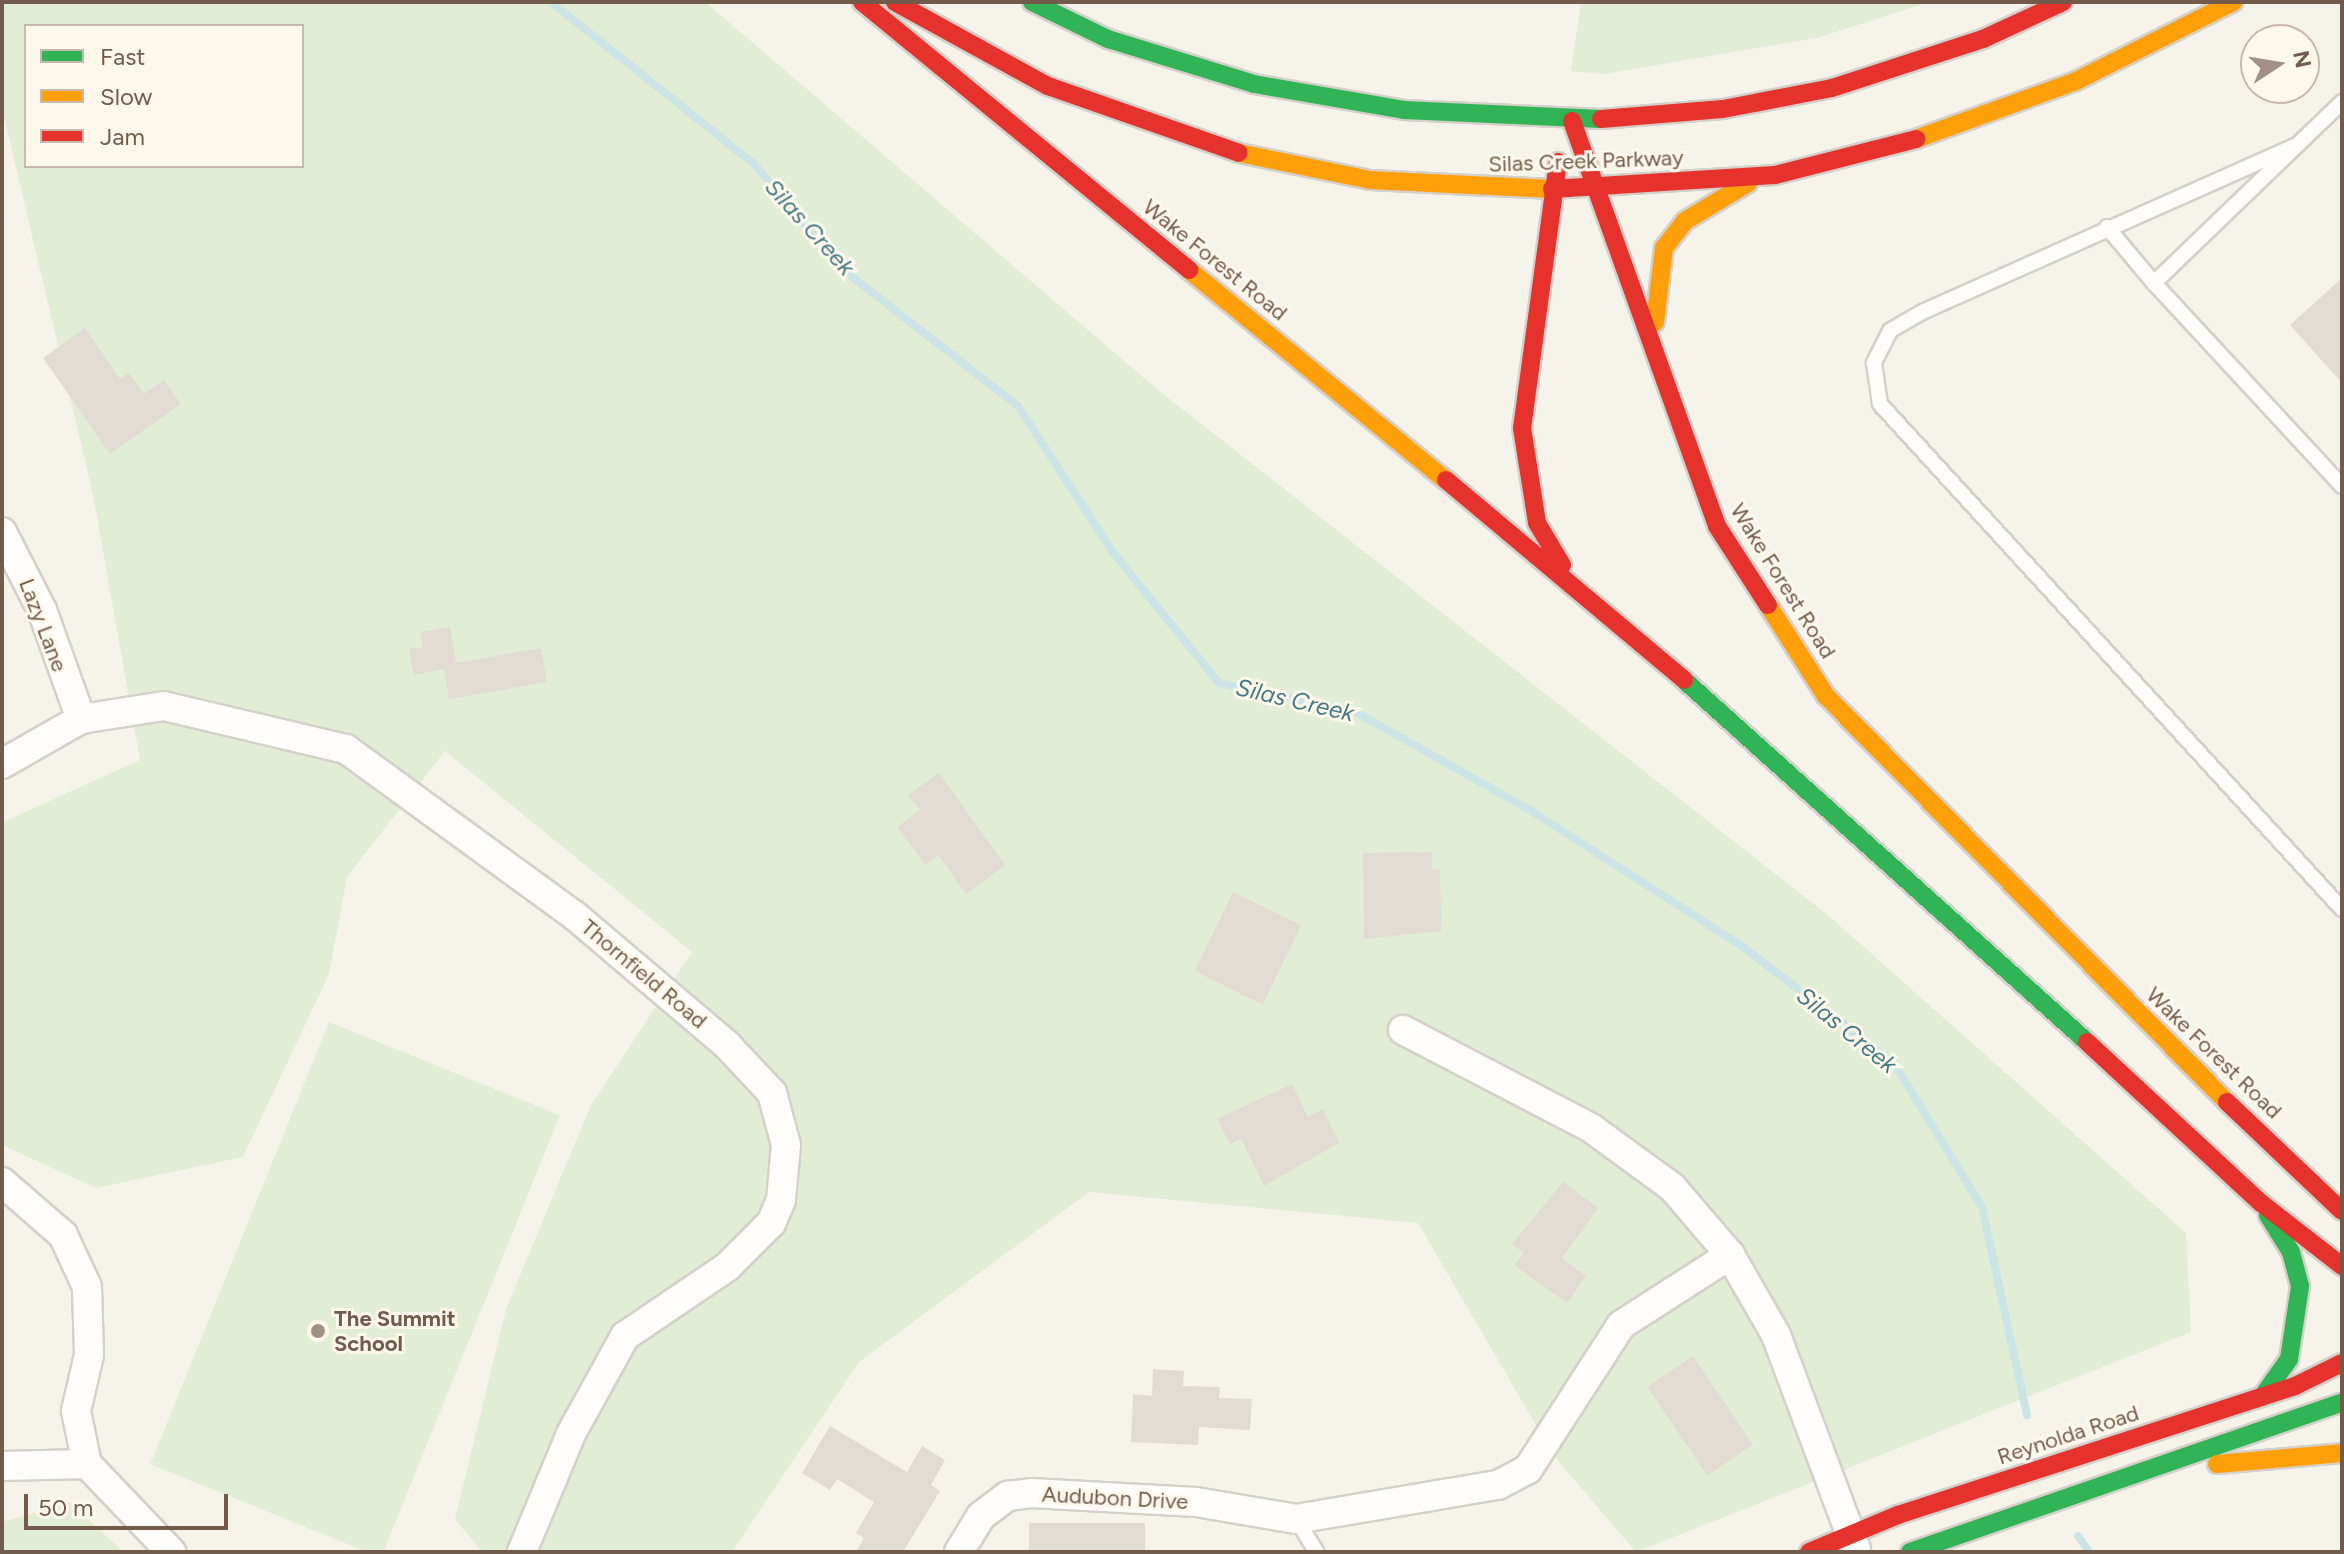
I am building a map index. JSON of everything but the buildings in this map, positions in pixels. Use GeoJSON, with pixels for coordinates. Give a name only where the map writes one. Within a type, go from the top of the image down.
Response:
{"type":"FeatureCollection","features":[{"type":"Feature","properties":{"kind":"main road","name":"Wake Forest Road"},"geometry":{"type":"LineString","coordinates":[[862,2],[1575,586],[1860,832],[2261,1203],[2342,1266]]}},
{"type":"Feature","properties":{"kind":"main road","name":"Silas Creek Parkway"},"geometry":{"type":"LineString","coordinates":[[895,2],[1048,86],[1247,155],[1370,180],[1549,190],[1762,176],[1909,142],[2062,86],[2233,2]]}},
{"type":"Feature","properties":{"kind":"main road","name":"Silas Creek Parkway"},"geometry":{"type":"LineString","coordinates":[[1032,2],[1108,39],[1254,84],[1404,110],[1572,121],[1723,109],[1832,88],[1983,39],[2063,2]]}},
{"type":"Feature","properties":{"kind":"main road","name":"Wake Forest Road"},"geometry":{"type":"LineString","coordinates":[[1572,121],[1549,190],[1522,428],[1525,481],[1537,523],[1575,586]]}},
{"type":"Feature","properties":{"kind":"main road","name":"Wake Forest Road"},"geometry":{"type":"LineString","coordinates":[[1572,121],[1600,188],[1717,526],[1826,696],[2181,1058],[2342,1211]]}},
{"type":"Feature","properties":{"kind":"main road"},"geometry":{"type":"LineString","coordinates":[[1657,353],[1656,272],[1664,248],[1706,205],[1762,176]]}},
{"type":"Feature","properties":{"kind":"main road"},"geometry":{"type":"LineString","coordinates":[[2305,1174],[2342,1193]]}},
{"type":"Feature","properties":{"kind":"main road"},"geometry":{"type":"LineString","coordinates":[[2261,1203],[2291,1252],[2300,1286],[2289,1359],[2262,1397]]}},
{"type":"Feature","properties":{"kind":"main road","name":"Reynolda Road"},"geometry":{"type":"LineString","coordinates":[[1809,1552],[1854,1543],[2262,1397],[2342,1363]]}},
{"type":"Feature","properties":{"kind":"main road"},"geometry":{"type":"LineString","coordinates":[[1910,1552],[2155,1470],[2342,1402]]}},
{"type":"Feature","properties":{"kind":"main road"},"geometry":{"type":"LineString","coordinates":[[2155,1470],[2342,1453]]}},
{"type":"Feature","properties":{"kind":"street","name":"Lazy Lane"},"geometry":{"type":"LineString","coordinates":[[2,532],[42,610],[81,719]]}},
{"type":"Feature","properties":{"kind":"street","name":"Thornfield Road"},"geometry":{"type":"LineString","coordinates":[[2,764],[81,719],[164,706],[273,728],[368,759],[575,916],[727,1045],[782,1110],[784,1188],[771,1223],[737,1260],[625,1336],[571,1434],[522,1552]]}},
{"type":"Feature","properties":{"kind":"street"},"geometry":{"type":"LineString","coordinates":[[1403,1030],[1591,1128],[1672,1187],[1730,1255],[1776,1335],[1854,1543]]}},
{"type":"Feature","properties":{"kind":"street"},"geometry":{"type":"LineString","coordinates":[[2,1182],[63,1235],[87,1287],[89,1355],[76,1411],[87,1464],[171,1552]]}},
{"type":"Feature","properties":{"kind":"street","name":"Audubon Drive"},"geometry":{"type":"LineString","coordinates":[[959,1552],[981,1516],[1008,1496],[1031,1493],[1196,1502],[1296,1519],[1498,1485],[1528,1469],[1621,1325],[1730,1255]]}},
{"type":"Feature","properties":{"kind":"street"},"geometry":{"type":"LineString","coordinates":[[2,1466],[87,1464]]}},
{"type":"Feature","properties":{"kind":"lane"},"geometry":{"type":"LineString","coordinates":[[2154,283],[2342,102]]}},
{"type":"Feature","properties":{"kind":"lane"},"geometry":{"type":"LineString","coordinates":[[2295,146],[2107,227],[1890,331],[1874,363],[1880,404],[2342,909]]}},
{"type":"Feature","properties":{"kind":"lane"},"geometry":{"type":"LineString","coordinates":[[2107,227],[2154,283],[2342,486]]}},
{"type":"Feature","properties":{"kind":"lane"},"geometry":{"type":"LineString","coordinates":[[1296,1519],[1317,1552]]}},
{"type":"Feature","properties":{"kind":"green space"},"geometry":{"type":"Polygon","coordinates":[[[2,2],[705,2],[1158,390],[1829,916],[2186,1233],[2191,1332],[1636,1552],[1554,1456],[1418,1223],[1089,1192],[859,1362],[732,1552],[482,1552],[455,1519],[506,1309],[591,1105],[692,952],[445,751],[347,877],[329,974],[243,1157],[96,1188],[2,1145],[3,822],[140,760],[93,495],[2,108],[2,2]]]}},
{"type":"Feature","properties":{"kind":"green space"},"geometry":{"type":"Polygon","coordinates":[[[1581,2],[1929,2],[1817,38],[1604,74],[1571,71],[1581,2]]]}},
{"type":"Feature","properties":{"kind":"green space"},"geometry":{"type":"Polygon","coordinates":[[[329,1022],[560,1115],[383,1552],[367,1552],[150,1464],[329,1022]]]}},
{"type":"Feature","properties":{"kind":"green space"},"geometry":{"type":"Polygon","coordinates":[[[70,1503],[124,1552],[2,1552],[2,1522],[70,1503]]]}},
{"type":"Feature","properties":{"kind":"waterway","name":"Silas Creek"},"geometry":{"type":"LineString","coordinates":[[551,2],[754,164],[842,269],[1018,406],[1112,551],[1219,683],[1354,711],[1533,812],[1743,947],[1894,1063],[1982,1207],[2027,1415]]}},
{"type":"Feature","properties":{"kind":"waterway","name":"Silas Creek"},"geometry":{"type":"LineString","coordinates":[[2078,1536],[2089,1552]]}},
{"type":"Feature","properties":{"kind":"traffic: fast"},"geometry":{"type":"LineString","coordinates":[[1032,2],[1108,39],[1254,84],[1404,110],[1601,119]]}},
{"type":"Feature","properties":{"kind":"traffic: fast"},"geometry":{"type":"LineString","coordinates":[[1684,680],[2087,1042]]}},
{"type":"Feature","properties":{"kind":"traffic: fast"},"geometry":{"type":"LineString","coordinates":[[2262,1397],[2289,1359],[2300,1286],[2291,1252],[2268,1215]]}},
{"type":"Feature","properties":{"kind":"traffic: fast"},"geometry":{"type":"LineString","coordinates":[[1910,1552],[2342,1402]]}},
{"type":"Feature","properties":{"kind":"traffic: slow"},"geometry":{"type":"LineString","coordinates":[[1916,139],[2076,81],[2233,2]]}},
{"type":"Feature","properties":{"kind":"traffic: slow"},"geometry":{"type":"LineString","coordinates":[[1239,153],[1370,180],[1552,189]]}},
{"type":"Feature","properties":{"kind":"traffic: slow"},"geometry":{"type":"LineString","coordinates":[[1655,322],[1664,248],[1685,221],[1748,183]]}},
{"type":"Feature","properties":{"kind":"traffic: slow"},"geometry":{"type":"LineString","coordinates":[[1189,270],[1446,480]]}},
{"type":"Feature","properties":{"kind":"traffic: slow"},"geometry":{"type":"LineString","coordinates":[[1768,605],[1826,696],[2227,1102]]}},
{"type":"Feature","properties":{"kind":"traffic: slow"},"geometry":{"type":"LineString","coordinates":[[2217,1464],[2342,1453]]}},
{"type":"Feature","properties":{"kind":"traffic: jam"},"geometry":{"type":"LineString","coordinates":[[862,2],[1189,270]]}},
{"type":"Feature","properties":{"kind":"traffic: jam"},"geometry":{"type":"LineString","coordinates":[[895,2],[1048,86],[1239,153]]}},
{"type":"Feature","properties":{"kind":"traffic: jam"},"geometry":{"type":"LineString","coordinates":[[1601,119],[1723,109],[1832,88],[1983,39],[2063,2]]}},
{"type":"Feature","properties":{"kind":"traffic: jam"},"geometry":{"type":"LineString","coordinates":[[1572,121],[1717,526],[1768,605]]}},
{"type":"Feature","properties":{"kind":"traffic: jam"},"geometry":{"type":"LineString","coordinates":[[1552,189],[1775,175],[1916,139]]}},
{"type":"Feature","properties":{"kind":"traffic: jam"},"geometry":{"type":"LineString","coordinates":[[1558,162],[1522,428],[1537,523],[1562,565]]}},
{"type":"Feature","properties":{"kind":"traffic: jam"},"geometry":{"type":"LineString","coordinates":[[1446,480],[1684,680]]}},
{"type":"Feature","properties":{"kind":"traffic: jam"},"geometry":{"type":"LineString","coordinates":[[2087,1042],[2261,1203],[2342,1266]]}},
{"type":"Feature","properties":{"kind":"traffic: jam"},"geometry":{"type":"LineString","coordinates":[[2227,1102],[2342,1211]]}},
{"type":"Feature","properties":{"kind":"traffic: jam"},"geometry":{"type":"LineString","coordinates":[[1809,1552],[1898,1515],[2295,1386],[2342,1363]]}},
{"type":"Feature","properties":{"kind":"place","name":"The Summit School"},"geometry":{"type":"Point","coordinates":[318,1331]}}]}
